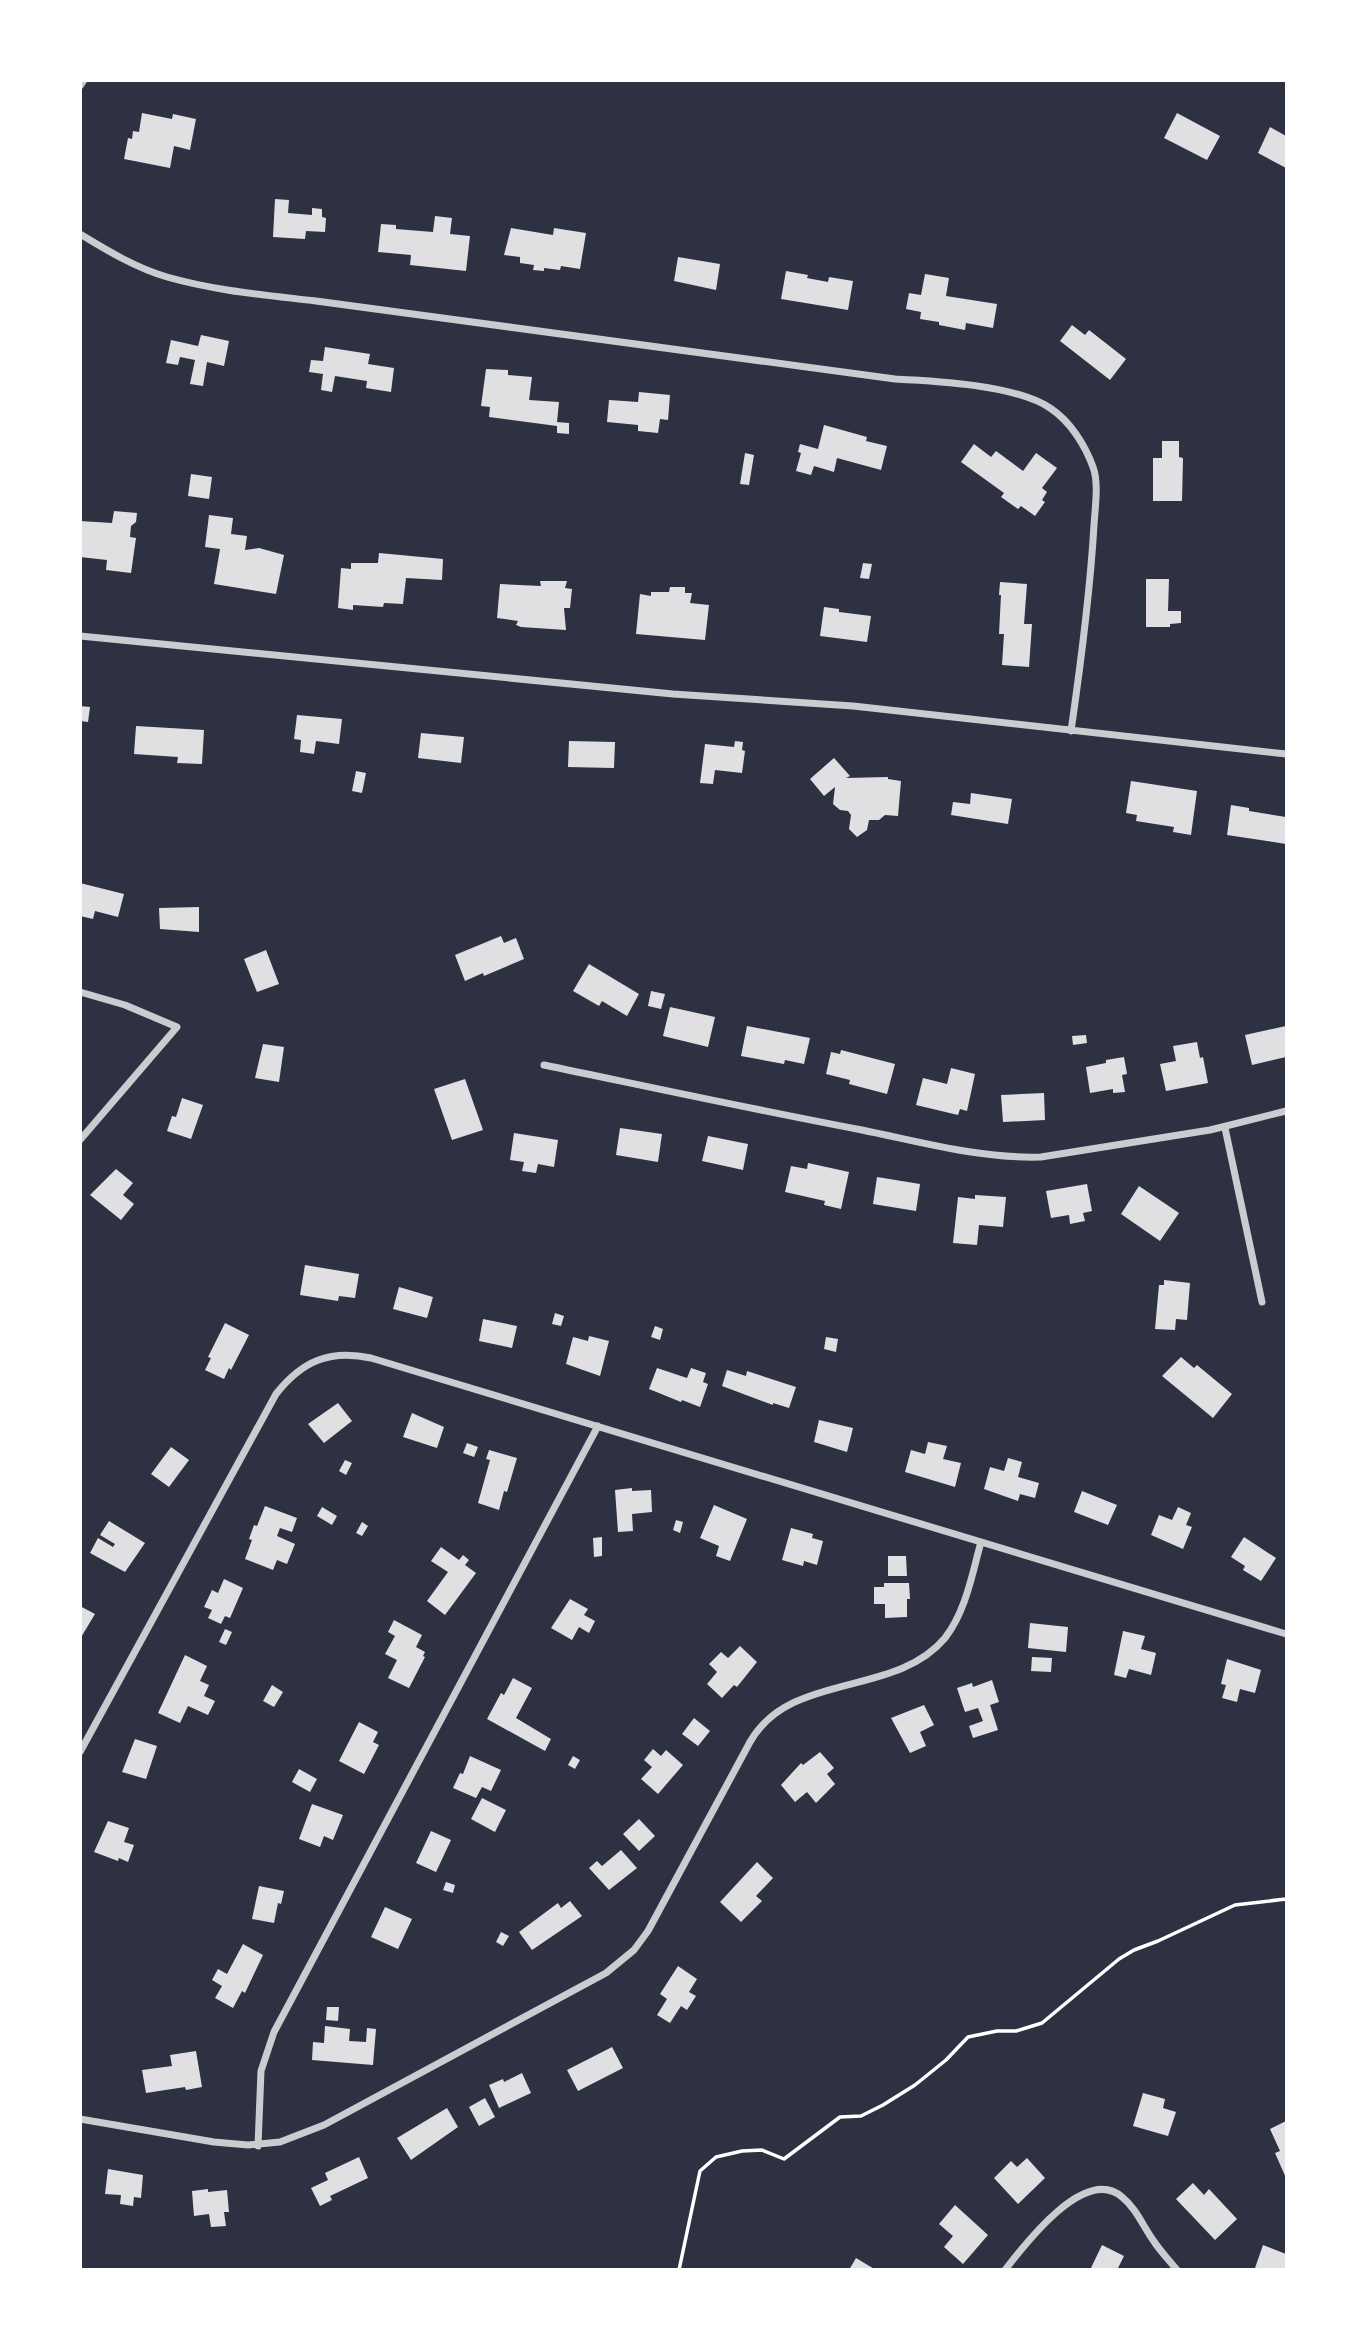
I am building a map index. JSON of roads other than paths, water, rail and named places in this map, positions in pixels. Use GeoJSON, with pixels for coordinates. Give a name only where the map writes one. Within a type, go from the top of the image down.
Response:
{"type":"FeatureCollection","features":[{"type":"Feature","properties":{"kind":"street"},"geometry":{"type":"LineString","coordinates":[[80,86],[84,80]]}},
{"type":"Feature","properties":{"kind":"street"},"geometry":{"type":"LineString","coordinates":[[80,234],[115,255],[165,276],[222,290],[316,300],[895,379],[958,383],[1020,396],[1049,407],[1071,427],[1094,469],[1091,586],[1071,731]]}},
{"type":"Feature","properties":{"kind":"street"},"geometry":{"type":"LineString","coordinates":[[80,636],[673,694],[853,706],[1286,754]]}},
{"type":"Feature","properties":{"kind":"street"},"geometry":{"type":"LineString","coordinates":[[80,992],[177,1027],[80,1140]]}},
{"type":"Feature","properties":{"kind":"street"},"geometry":{"type":"LineString","coordinates":[[544,1065],[833,1125],[1008,1157],[1041,1157],[1224,1128],[1286,1111]]}},
{"type":"Feature","properties":{"kind":"street"},"geometry":{"type":"LineString","coordinates":[[1224,1128],[1262,1302]]}},
{"type":"Feature","properties":{"kind":"street"},"geometry":{"type":"LineString","coordinates":[[80,1752],[268,1408],[284,1384],[310,1363],[338,1354],[371,1358],[1286,1633]]}},
{"type":"Feature","properties":{"kind":"street"},"geometry":{"type":"LineString","coordinates":[[258,2146],[261,2071],[274,2032],[598,1426]]}},
{"type":"Feature","properties":{"kind":"street"},"geometry":{"type":"LineString","coordinates":[[80,2119],[214,2143],[258,2146],[292,2138],[324,2126],[606,1973],[625,1959],[648,1931],[750,1742],[763,1723],[789,1705],[904,1667],[931,1651],[946,1637],[957,1619],[981,1542]]}},
{"type":"Feature","properties":{"kind":"street"},"geometry":{"type":"LineString","coordinates":[[1005,2270],[1040,2228],[1059,2211],[1090,2190],[1104,2189],[1118,2194],[1129,2203],[1154,2242],[1178,2270]]}}]}
